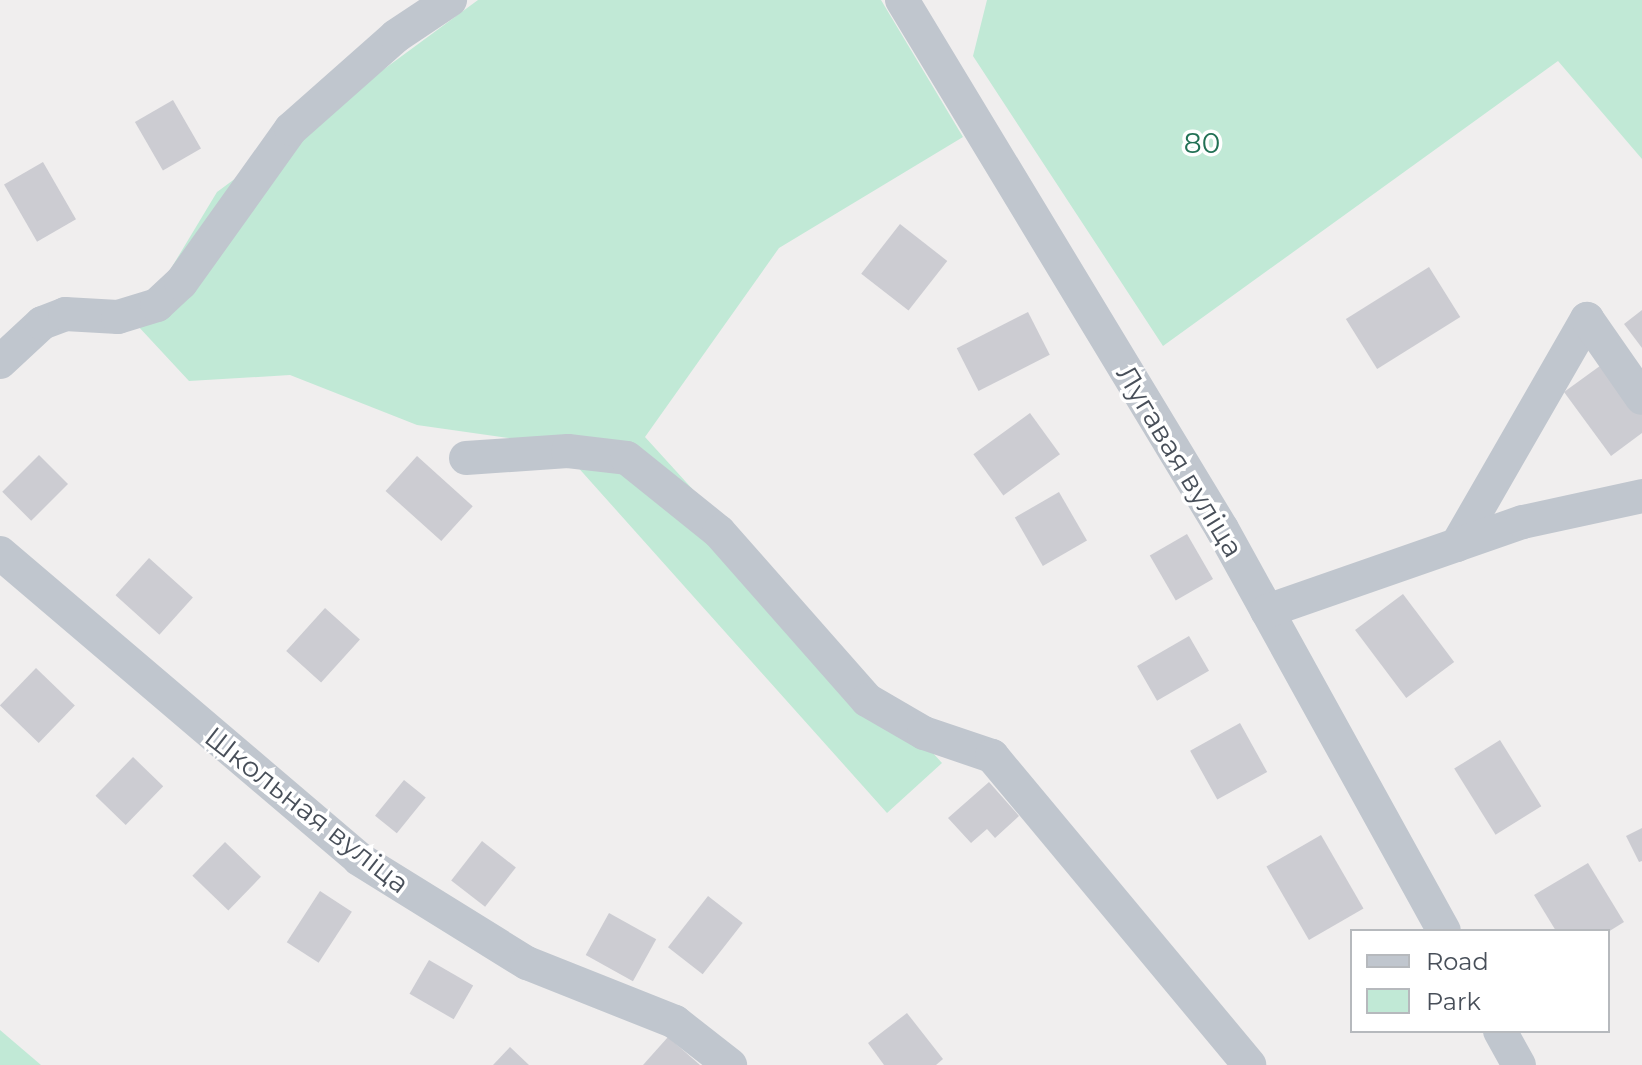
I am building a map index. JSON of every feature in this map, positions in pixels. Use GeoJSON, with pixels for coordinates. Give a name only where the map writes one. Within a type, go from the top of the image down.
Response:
{"type":"FeatureCollection","features":[{"type":"Feature","properties":{"kind":"street"},"geometry":{"type":"LineString","coordinates":[[0,362],[42,323],[65,314],[118,317],[157,305],[181,283],[291,129],[396,36],[450,0]]}},
{"type":"Feature","properties":{"kind":"street","name":"Лугавая вуліца"},"geometry":{"type":"LineString","coordinates":[[902,0],[1222,529],[1443,929]]}},
{"type":"Feature","properties":{"kind":"street"},"geometry":{"type":"LineString","coordinates":[[1457,545],[1587,319],[1642,398]]}},
{"type":"Feature","properties":{"kind":"street"},"geometry":{"type":"LineString","coordinates":[[466,458],[568,451],[627,458],[719,532],[867,700],[924,733],[992,756],[1249,1065]]}},
{"type":"Feature","properties":{"kind":"street"},"geometry":{"type":"LineString","coordinates":[[1267,611],[1523,522],[1642,496]]}},
{"type":"Feature","properties":{"kind":"street","name":"Школьная вуліца"},"geometry":{"type":"LineString","coordinates":[[0,553],[359,859],[527,963],[675,1022],[730,1065]]}},
{"type":"Feature","properties":{"kind":"street"},"geometry":{"type":"LineString","coordinates":[[1501,1033],[1519,1065]]}},
{"type":"Feature","properties":{"kind":"green space"},"geometry":{"type":"Polygon","coordinates":[[[478,0],[881,0],[963,137],[779,248],[645,437],[942,763],[887,813],[558,445],[417,425],[290,375],[189,381],[137,325],[217,192],[478,0]]]}},
{"type":"Feature","properties":{"kind":"green space","name":"80"},"geometry":{"type":"Polygon","coordinates":[[[987,0],[1642,0],[1642,159],[1558,61],[1163,346],[973,56],[987,0]]]}},
{"type":"Feature","properties":{"kind":"green space"},"geometry":{"type":"Polygon","coordinates":[[[0,1030],[41,1065],[0,1065],[0,1030]]]}},
{"type":"Feature","properties":{"kind":"building"},"geometry":{"type":"Polygon","coordinates":[[[173,100],[201,148],[163,170],[135,122],[173,100]]]}},
{"type":"Feature","properties":{"kind":"building"},"geometry":{"type":"Polygon","coordinates":[[[43,162],[76,219],[37,242],[4,185],[43,162]]]}},
{"type":"Feature","properties":{"kind":"building"},"geometry":{"type":"Polygon","coordinates":[[[900,224],[947,261],[908,311],[861,274],[900,224]]]}},
{"type":"Feature","properties":{"kind":"building"},"geometry":{"type":"Polygon","coordinates":[[[1429,267],[1460,317],[1377,369],[1346,319],[1429,267]]]}},
{"type":"Feature","properties":{"kind":"building"},"geometry":{"type":"Polygon","coordinates":[[[1642,310],[1642,348],[1624,324],[1642,310]]]}},
{"type":"Feature","properties":{"kind":"building"},"geometry":{"type":"Polygon","coordinates":[[[1028,312],[1050,355],[979,391],[957,348],[1028,312]]]}},
{"type":"Feature","properties":{"kind":"building"},"geometry":{"type":"Polygon","coordinates":[[[1604,363],[1642,414],[1642,433],[1611,456],[1564,392],[1604,363]]]}},
{"type":"Feature","properties":{"kind":"building"},"geometry":{"type":"Polygon","coordinates":[[[1030,413],[1060,454],[1003,495],[973,454],[1030,413]]]}},
{"type":"Feature","properties":{"kind":"building"},"geometry":{"type":"Polygon","coordinates":[[[39,455],[68,484],[31,521],[2,492],[39,455]]]}},
{"type":"Feature","properties":{"kind":"building"},"geometry":{"type":"Polygon","coordinates":[[[417,456],[473,506],[441,541],[386,491],[417,456]]]}},
{"type":"Feature","properties":{"kind":"building"},"geometry":{"type":"Polygon","coordinates":[[[1059,492],[1087,540],[1043,566],[1015,518],[1059,492]]]}},
{"type":"Feature","properties":{"kind":"building"},"geometry":{"type":"Polygon","coordinates":[[[1187,534],[1213,579],[1176,601],[1150,556],[1187,534]]]}},
{"type":"Feature","properties":{"kind":"building"},"geometry":{"type":"Polygon","coordinates":[[[149,558],[193,597],[159,635],[116,595],[149,558]]]}},
{"type":"Feature","properties":{"kind":"building"},"geometry":{"type":"Polygon","coordinates":[[[1403,594],[1454,662],[1406,698],[1355,630],[1403,594]]]}},
{"type":"Feature","properties":{"kind":"building"},"geometry":{"type":"Polygon","coordinates":[[[325,608],[360,639],[321,683],[286,651],[325,608]]]}},
{"type":"Feature","properties":{"kind":"building"},"geometry":{"type":"Polygon","coordinates":[[[1189,636],[1209,671],[1157,701],[1137,666],[1189,636]]]}},
{"type":"Feature","properties":{"kind":"building"},"geometry":{"type":"Polygon","coordinates":[[[36,668],[75,706],[39,743],[0,706],[36,668]]]}},
{"type":"Feature","properties":{"kind":"building"},"geometry":{"type":"Polygon","coordinates":[[[1240,723],[1267,772],[1217,800],[1190,751],[1240,723]]]}},
{"type":"Feature","properties":{"kind":"building"},"geometry":{"type":"Polygon","coordinates":[[[1500,740],[1541,806],[1496,835],[1454,769],[1500,740]]]}},
{"type":"Feature","properties":{"kind":"building"},"geometry":{"type":"Polygon","coordinates":[[[133,757],[163,786],[126,825],[95,796],[133,757]]]}},
{"type":"Feature","properties":{"kind":"building"},"geometry":{"type":"Polygon","coordinates":[[[404,780],[426,798],[397,833],[375,816],[404,780]]]}},
{"type":"Feature","properties":{"kind":"building"},"geometry":{"type":"Polygon","coordinates":[[[989,782],[1019,816],[995,838],[987,829],[971,843],[948,818],[989,782]]]}},
{"type":"Feature","properties":{"kind":"building"},"geometry":{"type":"Polygon","coordinates":[[[1642,828],[1642,861],[1639,862],[1626,836],[1642,828]]]}},
{"type":"Feature","properties":{"kind":"building"},"geometry":{"type":"Polygon","coordinates":[[[1321,835],[1364,909],[1309,940],[1266,867],[1321,835]]]}},
{"type":"Feature","properties":{"kind":"building"},"geometry":{"type":"Polygon","coordinates":[[[482,841],[516,867],[485,907],[451,880],[482,841]]]}},
{"type":"Feature","properties":{"kind":"building"},"geometry":{"type":"Polygon","coordinates":[[[225,842],[261,877],[228,911],[192,876],[225,842]]]}},
{"type":"Feature","properties":{"kind":"building"},"geometry":{"type":"Polygon","coordinates":[[[1588,863],[1624,922],[1610,931],[1555,929],[1534,895],[1588,863]]]}},
{"type":"Feature","properties":{"kind":"building"},"geometry":{"type":"Polygon","coordinates":[[[320,891],[352,912],[319,963],[287,942],[320,891]]]}},
{"type":"Feature","properties":{"kind":"building"},"geometry":{"type":"Polygon","coordinates":[[[708,896],[743,923],[703,974],[668,947],[708,896]]]}},
{"type":"Feature","properties":{"kind":"building"},"geometry":{"type":"Polygon","coordinates":[[[609,913],[656,939],[633,981],[586,955],[609,913]]]}},
{"type":"Feature","properties":{"kind":"building"},"geometry":{"type":"Polygon","coordinates":[[[429,960],[473,986],[454,1019],[410,994],[429,960]]]}},
{"type":"Feature","properties":{"kind":"building"},"geometry":{"type":"Polygon","coordinates":[[[907,1013],[943,1059],[936,1065],[884,1065],[868,1043],[907,1013]]]}},
{"type":"Feature","properties":{"kind":"building"},"geometry":{"type":"Polygon","coordinates":[[[668,1037],[700,1065],[643,1065],[668,1037]]]}},
{"type":"Feature","properties":{"kind":"building"},"geometry":{"type":"Polygon","coordinates":[[[510,1047],[529,1065],[493,1065],[510,1047]]]}}]}
